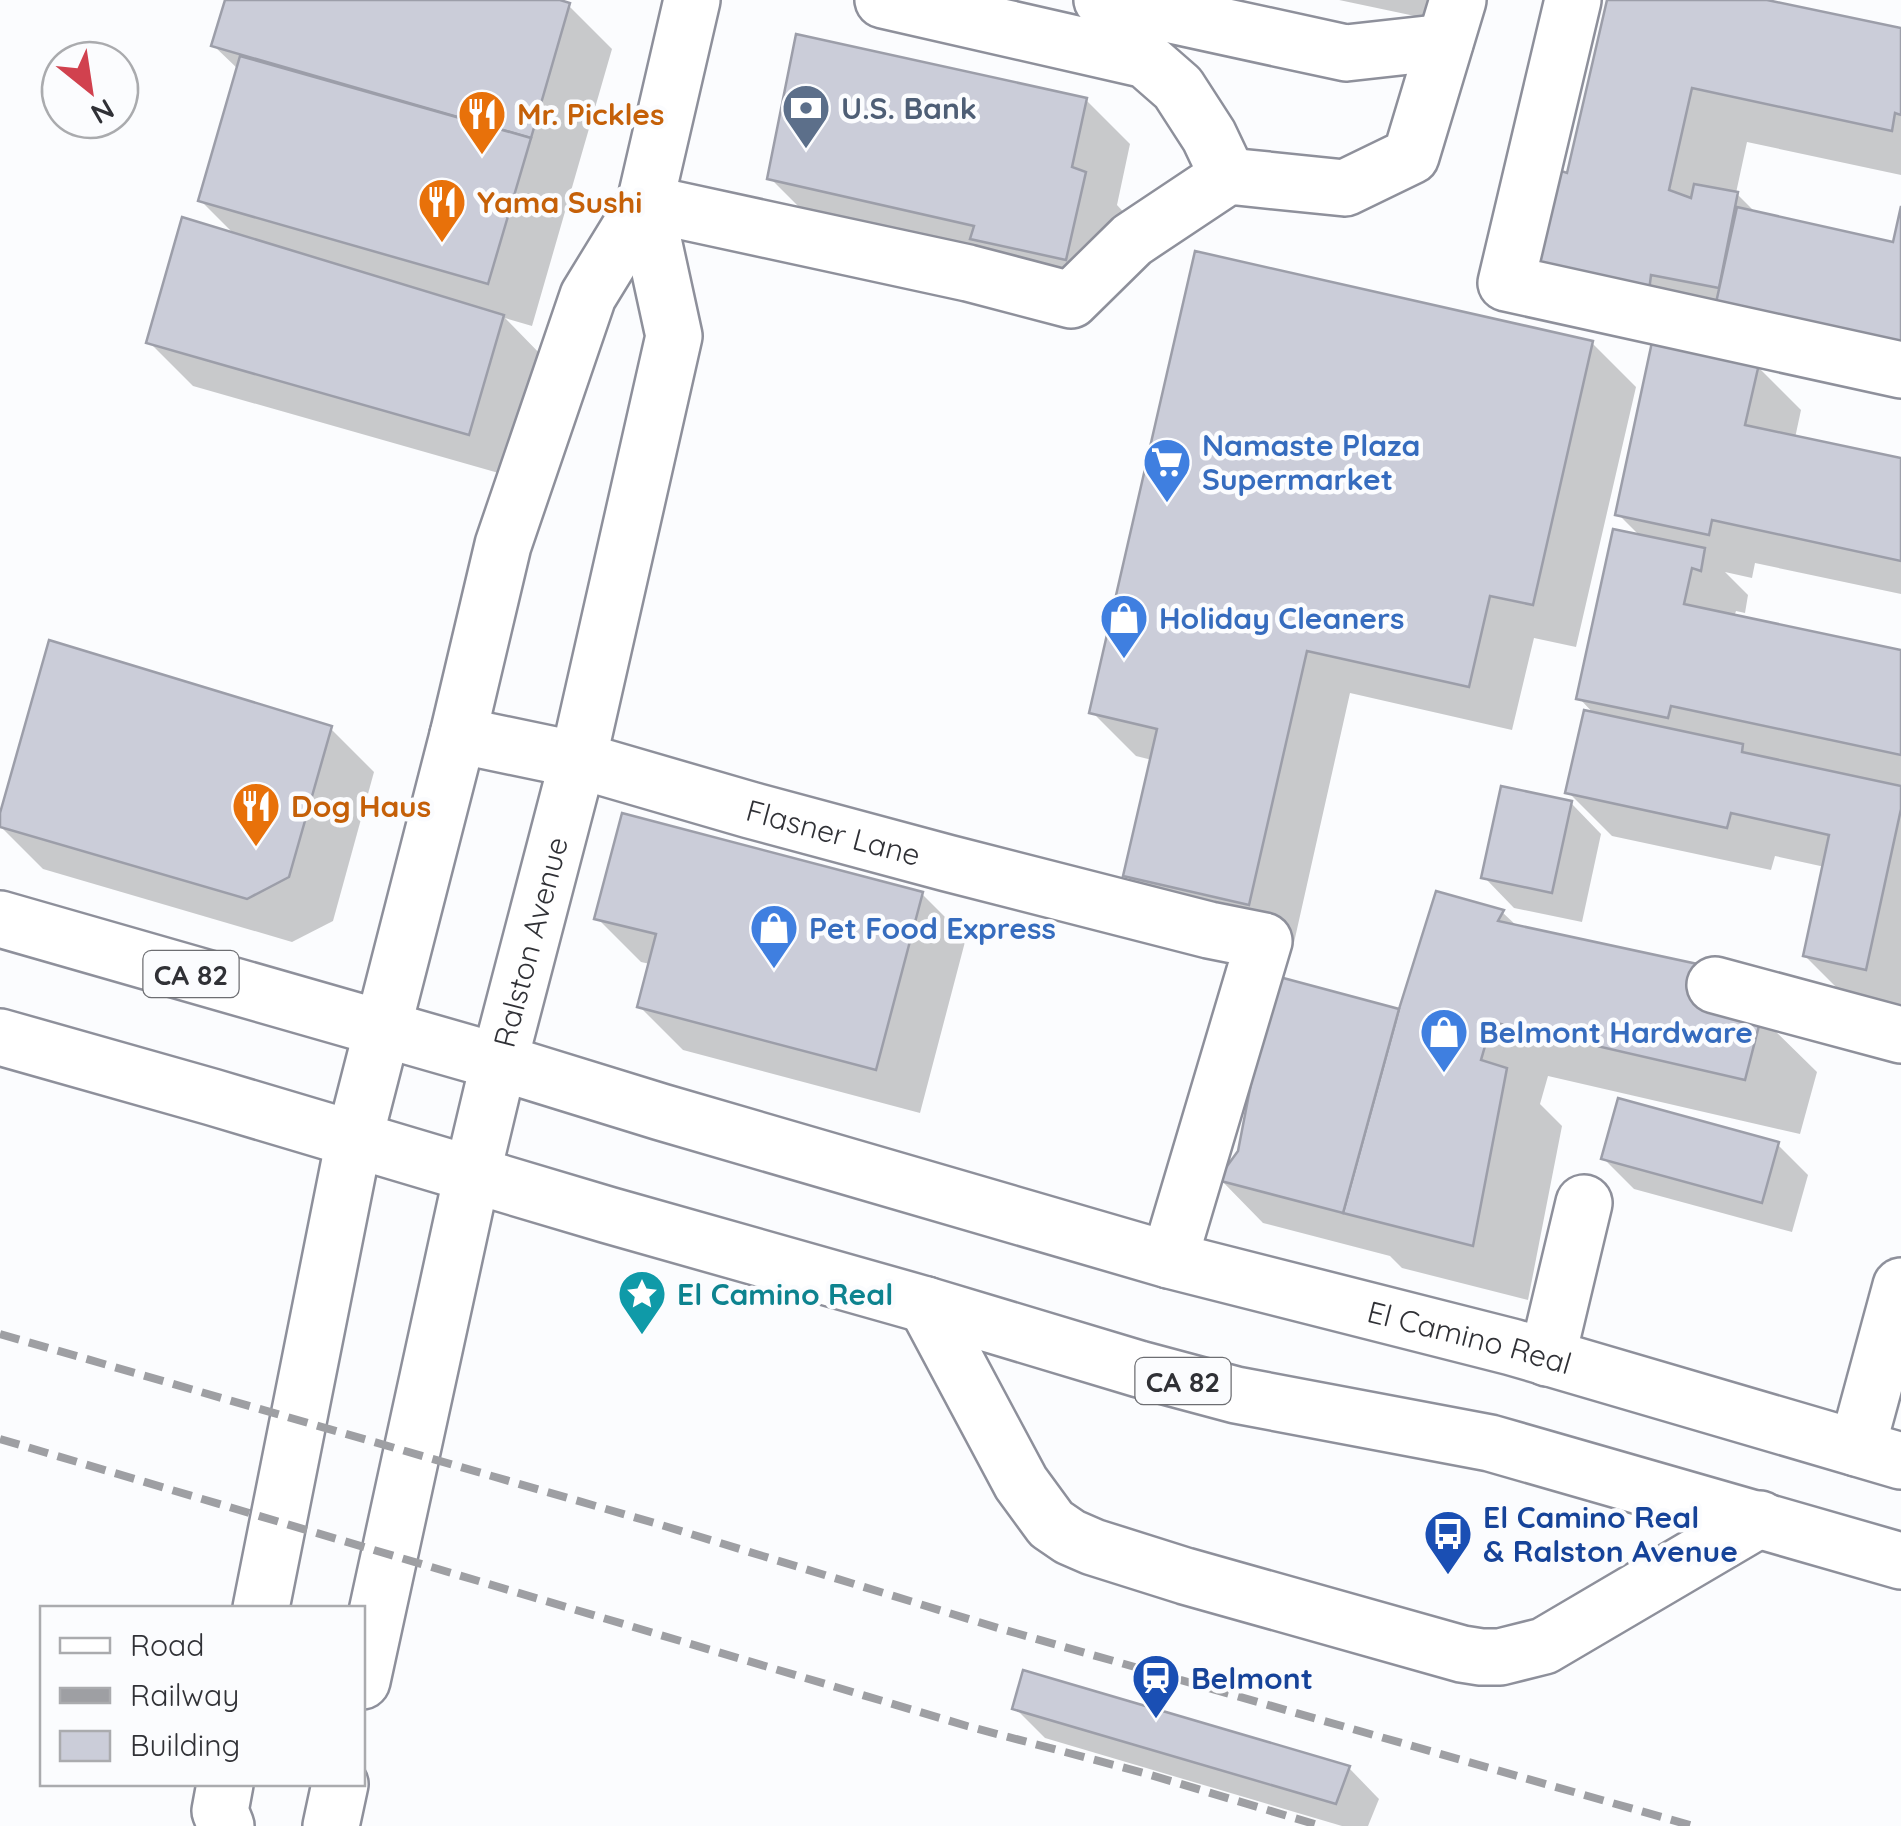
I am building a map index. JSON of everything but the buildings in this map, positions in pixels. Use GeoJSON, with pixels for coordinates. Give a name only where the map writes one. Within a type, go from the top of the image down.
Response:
{"type":"FeatureCollection","features":[{"type":"Feature","properties":{"kind":"main road","name":"Ralston Avenue"},"geometry":{"type":"LineString","coordinates":[[260,1606],[354,1140],[503,545],[588,296],[645,204],[692,0]]}},
{"type":"Feature","properties":{"kind":"main road"},"geometry":{"type":"LineString","coordinates":[[883,0],[1146,60],[1178,88],[1228,176]]}},
{"type":"Feature","properties":{"kind":"main road"},"geometry":{"type":"LineString","coordinates":[[1102,0],[1346,52],[1452,21]]}},
{"type":"Feature","properties":{"kind":"main road"},"geometry":{"type":"LineString","coordinates":[[1573,0],[1506,284],[1901,370]]}},
{"type":"Feature","properties":{"kind":"main road"},"geometry":{"type":"LineString","coordinates":[[645,204],[1071,300],[1132,240],[1228,176],[1344,188],[1411,156],[1452,21]]}},
{"type":"Feature","properties":{"kind":"main road","name":"Ralston Avenue"},"geometry":{"type":"LineString","coordinates":[[365,1667],[472,1175],[578,760],[674,336],[645,204]]}},
{"type":"Feature","properties":{"kind":"main road","name":"Flasner Lane"},"geometry":{"type":"LineString","coordinates":[[458,735],[578,760],[750,810],[1209,930],[1264,940],[1170,1260]]}},
{"type":"Feature","properties":{"kind":"main road","name":"El Camino Real"},"geometry":{"type":"LineString","coordinates":[[0,919],[1170,1260],[1547,1358],[1879,1454]]}},
{"type":"Feature","properties":{"kind":"main road"},"geometry":{"type":"LineString","coordinates":[[1715,985],[1901,1035]]}},
{"type":"Feature","properties":{"kind":"main road","name":"CA 82"},"geometry":{"type":"LineString","coordinates":[[0,1037],[1139,1370],[1236,1395],[1490,1443],[1901,1561]]}},
{"type":"Feature","properties":{"kind":"main road"},"geometry":{"type":"LineString","coordinates":[[1547,1358],[1584,1203]]}},
{"type":"Feature","properties":{"kind":"main road"},"geometry":{"type":"LineString","coordinates":[[1879,1454],[1901,1286]]}},
{"type":"Feature","properties":{"kind":"main road"},"geometry":{"type":"LineString","coordinates":[[926,1305],[1021,1483],[1052,1524],[1070,1537],[1185,1576],[1462,1654],[1500,1657],[1544,1646],[1760,1519]]}},
{"type":"Feature","properties":{"kind":"main road"},"geometry":{"type":"LineString","coordinates":[[225,1786],[220,1811],[226,1826]]}},
{"type":"Feature","properties":{"kind":"main road"},"geometry":{"type":"LineString","coordinates":[[331,1826],[340,1786]]}},
{"type":"Feature","properties":{"kind":"railway"},"geometry":{"type":"LineString","coordinates":[[0,1334],[658,1524],[998,1628],[1693,1826]]}},
{"type":"Feature","properties":{"kind":"railway"},"geometry":{"type":"LineString","coordinates":[[0,1439],[967,1726],[1321,1826]]}},
{"type":"Feature","properties":{"kind":"place","name":"U.S. Bank"},"geometry":{"type":"Point","coordinates":[806,150]}},
{"type":"Feature","properties":{"kind":"place","name":"Mr. Pickles"},"geometry":{"type":"Point","coordinates":[482,156]}},
{"type":"Feature","properties":{"kind":"place","name":"Yama Sushi"},"geometry":{"type":"Point","coordinates":[442,244]}},
{"type":"Feature","properties":{"kind":"place","name":"Namaste Plaza Supermarket"},"geometry":{"type":"Point","coordinates":[1167,504]}},
{"type":"Feature","properties":{"kind":"place","name":"Holiday Cleaners"},"geometry":{"type":"Point","coordinates":[1124,660]}},
{"type":"Feature","properties":{"kind":"place","name":"Dog Haus"},"geometry":{"type":"Point","coordinates":[256,848]}},
{"type":"Feature","properties":{"kind":"place","name":"Pet Food Express"},"geometry":{"type":"Point","coordinates":[774,970]}},
{"type":"Feature","properties":{"kind":"place","name":"Belmont Hardware"},"geometry":{"type":"Point","coordinates":[1444,1074]}},
{"type":"Feature","properties":{"kind":"place","name":"El Camino Real"},"geometry":{"type":"Point","coordinates":[642,1336]}},
{"type":"Feature","properties":{"kind":"place","name":"El Camino Real & Ralston Avenue"},"geometry":{"type":"Point","coordinates":[1448,1576]}},
{"type":"Feature","properties":{"kind":"place","name":"Belmont"},"geometry":{"type":"Point","coordinates":[1156,1720]}}]}
